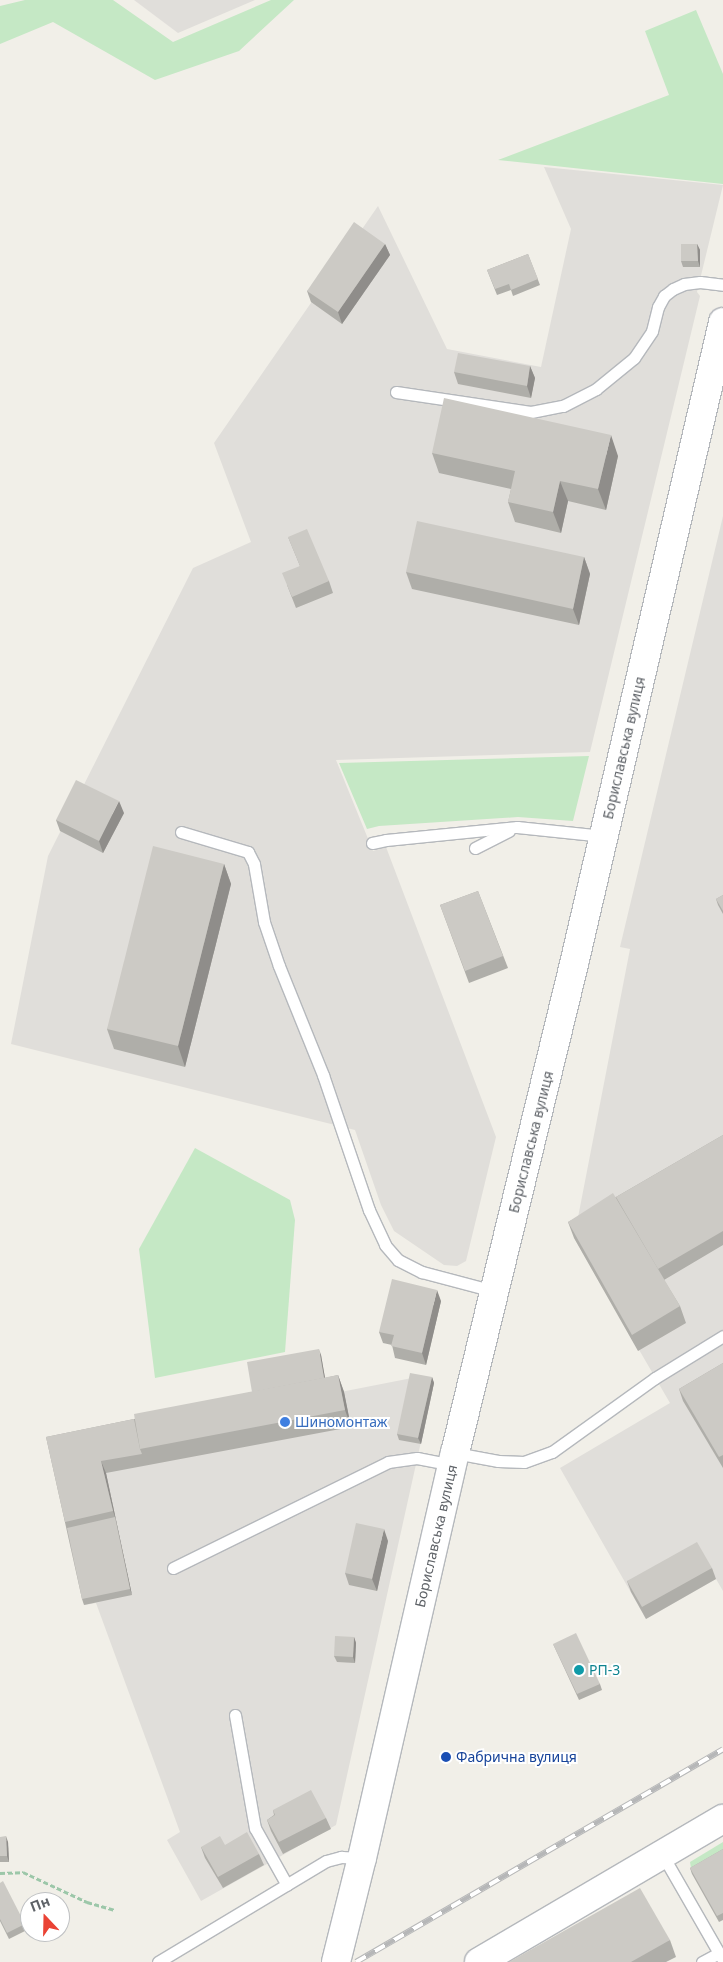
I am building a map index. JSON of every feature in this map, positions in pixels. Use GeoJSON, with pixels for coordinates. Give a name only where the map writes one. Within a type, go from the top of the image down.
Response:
{"type":"FeatureCollection","features":[{"type":"Feature","properties":{"kind":"street","name":"Бориславська вулиця"},"geometry":{"type":"LineString","coordinates":[[336,1962],[362,1858],[453,1459],[604,836],[723,322]]}},
{"type":"Feature","properties":{"kind":"street"},"geometry":{"type":"LineString","coordinates":[[479,1962],[723,1819]]}},
{"type":"Feature","properties":{"kind":"lane"},"geometry":{"type":"LineString","coordinates":[[396,392],[531,412],[563,406],[596,389],[634,358],[652,331],[658,306],[664,296],[673,289],[684,284],[700,282],[723,285]]}},
{"type":"Feature","properties":{"kind":"lane"},"geometry":{"type":"LineString","coordinates":[[475,848],[517,827]]}},
{"type":"Feature","properties":{"kind":"lane"},"geometry":{"type":"LineString","coordinates":[[372,843],[517,827],[604,836]]}},
{"type":"Feature","properties":{"kind":"lane"},"geometry":{"type":"LineString","coordinates":[[181,832],[248,852],[254,864],[264,922],[276,958],[326,1084],[369,1210],[385,1245],[398,1260],[422,1272],[494,1290]]}},
{"type":"Feature","properties":{"kind":"lane"},"geometry":{"type":"LineString","coordinates":[[173,1568],[388,1462],[417,1458],[524,1462],[552,1452],[654,1378],[723,1336]]}},
{"type":"Feature","properties":{"kind":"lane"},"geometry":{"type":"LineString","coordinates":[[235,1715],[256,1828],[287,1885]]}},
{"type":"Feature","properties":{"kind":"lane"},"geometry":{"type":"LineString","coordinates":[[662,1854],[721,1956],[702,1962]]}},
{"type":"Feature","properties":{"kind":"lane"},"geometry":{"type":"LineString","coordinates":[[158,1962],[326,1861],[341,1857],[362,1858]]}},
{"type":"Feature","properties":{"kind":"path"},"geometry":{"type":"LineString","coordinates":[[0,1873],[23,1872],[87,1902],[115,1910]]}},
{"type":"Feature","properties":{"kind":"shaded area"},"geometry":{"type":"Polygon","coordinates":[[[134,0],[255,0],[178,33],[134,0]]]}},
{"type":"Feature","properties":{"kind":"shaded area"},"geometry":{"type":"Polygon","coordinates":[[[544,167],[723,185],[697,292],[700,296],[590,752],[336,760],[373,851],[386,847],[496,1137],[466,1261],[457,1266],[444,1265],[394,1231],[381,1205],[355,1130],[11,1044],[48,856],[193,568],[251,542],[214,443],[378,206],[447,349],[541,367],[571,229],[544,167]]]}},
{"type":"Feature","properties":{"kind":"shaded area"},"geometry":{"type":"Polygon","coordinates":[[[723,516],[723,1591],[716,1579],[646,1619],[560,1468],[670,1403],[574,1238],[630,949],[620,947],[723,516]]]}},
{"type":"Feature","properties":{"kind":"shaded area"},"geometry":{"type":"Polygon","coordinates":[[[412,1378],[434,1383],[336,1825],[201,1901],[167,1840],[180,1832],[96,1603],[85,1605],[50,1449],[412,1378]]]}},
{"type":"Feature","properties":{"kind":"green space"},"geometry":{"type":"Polygon","coordinates":[[[25,0],[113,0],[173,42],[271,0],[294,0],[239,51],[155,80],[53,22],[0,44],[0,6],[25,0]]]}},
{"type":"Feature","properties":{"kind":"green space"},"geometry":{"type":"Polygon","coordinates":[[[696,10],[723,74],[723,184],[498,160],[669,95],[645,31],[696,10]]]}},
{"type":"Feature","properties":{"kind":"green space"},"geometry":{"type":"Polygon","coordinates":[[[589,756],[573,821],[518,817],[379,826],[367,829],[339,763],[589,756]]]}},
{"type":"Feature","properties":{"kind":"green space"},"geometry":{"type":"Polygon","coordinates":[[[195,1148],[290,1200],[295,1220],[285,1352],[155,1378],[139,1249],[195,1148]]]}},
{"type":"Feature","properties":{"kind":"green space"},"geometry":{"type":"Polygon","coordinates":[[[723,1842],[723,1856],[692,1874],[690,1862],[723,1842]]]}},
{"type":"Feature","properties":{"kind":"building"},"geometry":{"type":"Polygon","coordinates":[[[354,222],[385,244],[338,312],[307,291],[354,222]]]}},
{"type":"Feature","properties":{"kind":"building"},"geometry":{"type":"Polygon","coordinates":[[[681,244],[697,244],[698,261],[681,261],[681,244]]]}},
{"type":"Feature","properties":{"kind":"building"},"geometry":{"type":"Polygon","coordinates":[[[528,254],[538,279],[511,290],[509,284],[495,289],[487,270],[528,254]]]}},
{"type":"Feature","properties":{"kind":"building"},"geometry":{"type":"Polygon","coordinates":[[[458,353],[530,366],[527,386],[454,372],[458,353]]]}},
{"type":"Feature","properties":{"kind":"building"},"geometry":{"type":"Polygon","coordinates":[[[444,398],[611,435],[598,489],[560,481],[553,512],[508,502],[515,471],[432,453],[444,398]]]}},
{"type":"Feature","properties":{"kind":"building"},"geometry":{"type":"Polygon","coordinates":[[[417,521],[584,557],[573,609],[406,572],[417,521]]]}},
{"type":"Feature","properties":{"kind":"building"},"geometry":{"type":"Polygon","coordinates":[[[307,529],[329,581],[292,597],[282,573],[300,566],[288,537],[307,529]]]}},
{"type":"Feature","properties":{"kind":"building"},"geometry":{"type":"Polygon","coordinates":[[[76,780],[119,801],[99,841],[56,820],[76,780]]]}},
{"type":"Feature","properties":{"kind":"building"},"geometry":{"type":"Polygon","coordinates":[[[153,846],[224,864],[178,1046],[107,1029],[153,846]]]}},
{"type":"Feature","properties":{"kind":"building"},"geometry":{"type":"Polygon","coordinates":[[[478,891],[503,956],[465,971],[440,905],[478,891]]]}},
{"type":"Feature","properties":{"kind":"building"},"geometry":{"type":"Polygon","coordinates":[[[723,895],[723,911],[716,899],[723,895]]]}},
{"type":"Feature","properties":{"kind":"building"},"geometry":{"type":"Polygon","coordinates":[[[723,1135],[723,1231],[658,1269],[616,1197],[723,1135]]]}},
{"type":"Feature","properties":{"kind":"building"},"geometry":{"type":"Polygon","coordinates":[[[613,1193],[680,1306],[632,1335],[568,1222],[613,1193]]]}},
{"type":"Feature","properties":{"kind":"building"},"geometry":{"type":"Polygon","coordinates":[[[392,1279],[437,1290],[422,1353],[391,1346],[394,1335],[379,1332],[392,1279]]]}},
{"type":"Feature","properties":{"kind":"building"},"geometry":{"type":"Polygon","coordinates":[[[319,1349],[324,1378],[252,1392],[247,1362],[319,1349]]]}},
{"type":"Feature","properties":{"kind":"building"},"geometry":{"type":"Polygon","coordinates":[[[723,1363],[723,1455],[719,1457],[679,1389],[723,1363]]]}},
{"type":"Feature","properties":{"kind":"building"},"geometry":{"type":"Polygon","coordinates":[[[410,1373],[432,1377],[418,1438],[397,1434],[410,1373]]]}},
{"type":"Feature","properties":{"kind":"building"},"geometry":{"type":"Polygon","coordinates":[[[338,1375],[345,1410],[140,1449],[134,1414],[338,1375]]]}},
{"type":"Feature","properties":{"kind":"building"},"geometry":{"type":"Polygon","coordinates":[[[134,1419],[142,1454],[101,1461],[113,1511],[65,1522],[46,1437],[134,1419]]]}},
{"type":"Feature","properties":{"kind":"building"},"geometry":{"type":"Polygon","coordinates":[[[115,1517],[130,1589],[82,1599],[67,1528],[115,1517]]]}},
{"type":"Feature","properties":{"kind":"building"},"geometry":{"type":"Polygon","coordinates":[[[356,1523],[384,1529],[372,1579],[345,1573],[356,1523]]]}},
{"type":"Feature","properties":{"kind":"building"},"geometry":{"type":"Polygon","coordinates":[[[697,1542],[712,1568],[642,1607],[627,1581],[697,1542]]]}},
{"type":"Feature","properties":{"kind":"building","name":"РП-3"},"geometry":{"type":"Polygon","coordinates":[[[576,1633],[600,1684],[577,1694],[553,1644],[576,1633]]]}},
{"type":"Feature","properties":{"kind":"building"},"geometry":{"type":"Polygon","coordinates":[[[335,1636],[354,1637],[353,1657],[334,1656],[335,1636]]]}},
{"type":"Feature","properties":{"kind":"building"},"geometry":{"type":"Polygon","coordinates":[[[311,1790],[326,1818],[279,1842],[267,1820],[275,1815],[273,1810],[311,1790]]]}},
{"type":"Feature","properties":{"kind":"building"},"geometry":{"type":"Polygon","coordinates":[[[247,1832],[259,1854],[218,1877],[201,1847],[220,1836],[225,1845],[247,1832]]]}},
{"type":"Feature","properties":{"kind":"building"},"geometry":{"type":"Polygon","coordinates":[[[6,1836],[7,1856],[0,1856],[0,1837],[6,1836]]]}},
{"type":"Feature","properties":{"kind":"building"},"geometry":{"type":"Polygon","coordinates":[[[723,1849],[723,1913],[717,1916],[690,1868],[723,1849]]]}},
{"type":"Feature","properties":{"kind":"building"},"geometry":{"type":"Polygon","coordinates":[[[3,1881],[20,1914],[20,1926],[7,1933],[0,1919],[0,1883],[3,1881]]]}},
{"type":"Feature","properties":{"kind":"building"},"geometry":{"type":"Polygon","coordinates":[[[640,1888],[670,1940],[631,1962],[509,1962],[640,1888]]]}},
{"type":"Feature","properties":{"kind":"railway"},"geometry":{"type":"LineString","coordinates":[[356,1962],[723,1749]]}},
{"type":"Feature","properties":{"kind":"place","name":"Шиномонтаж"},"geometry":{"type":"Point","coordinates":[285,1422]}},
{"type":"Feature","properties":{"kind":"place","name":"РП-3"},"geometry":{"type":"Point","coordinates":[579,1670]}},
{"type":"Feature","properties":{"kind":"place","name":"Фабрична вулиця"},"geometry":{"type":"Point","coordinates":[446,1757]}}]}
